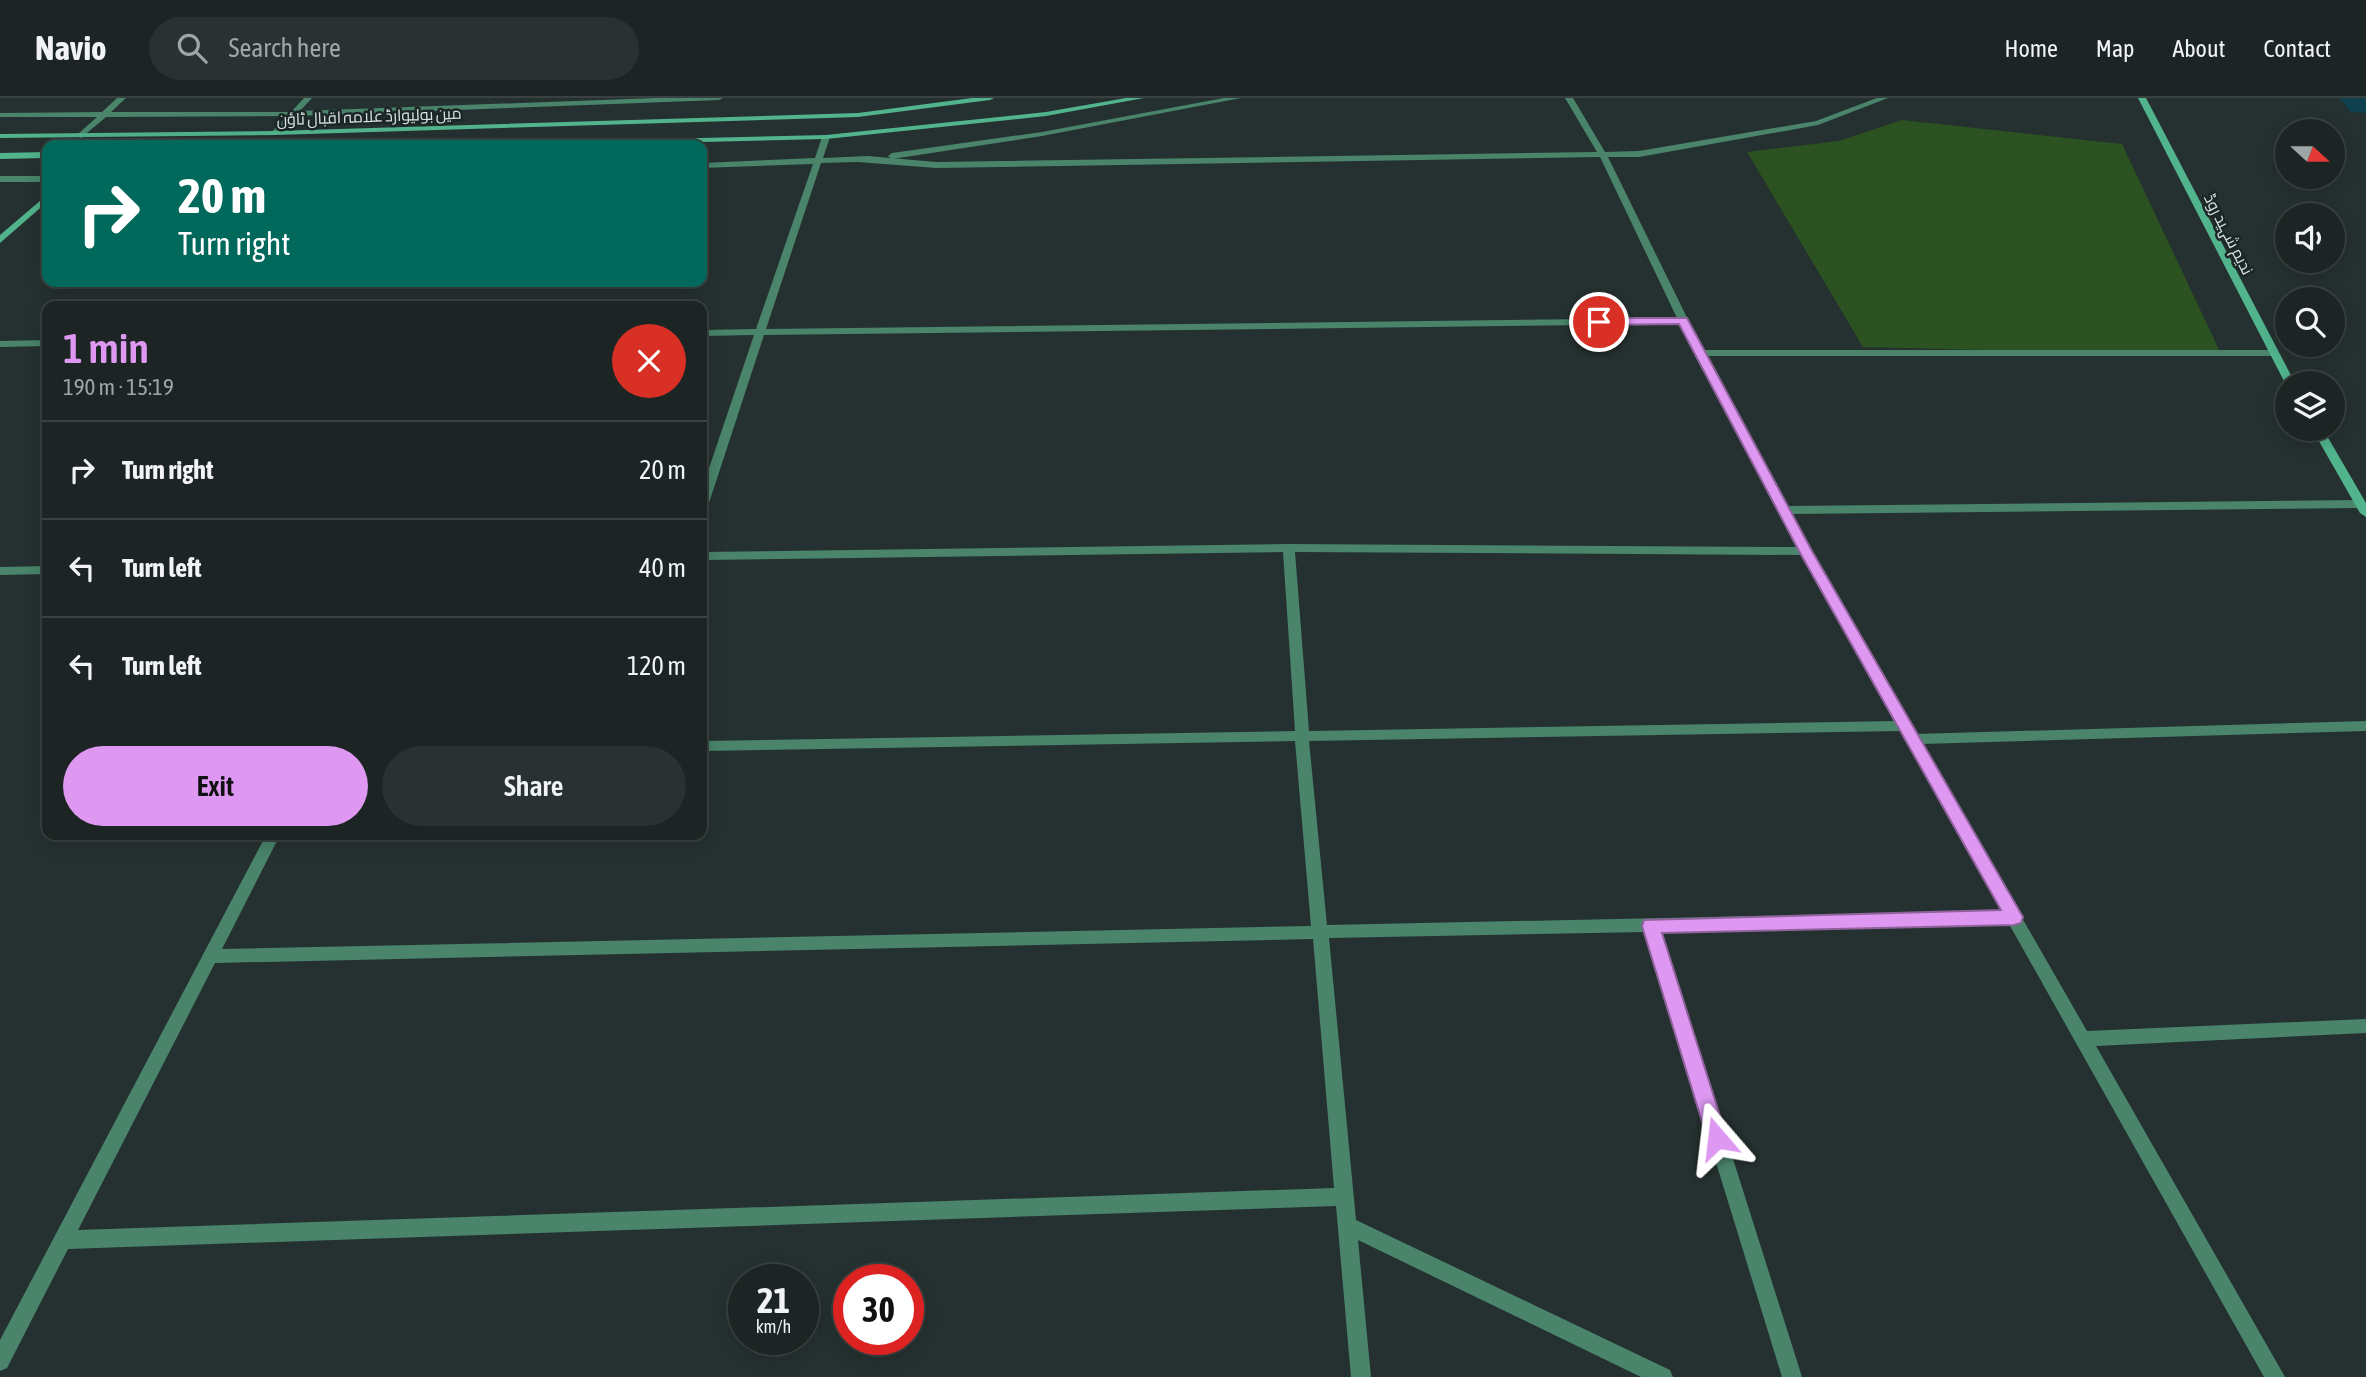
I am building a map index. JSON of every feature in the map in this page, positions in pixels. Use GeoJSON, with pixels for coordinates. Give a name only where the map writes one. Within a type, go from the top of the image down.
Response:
{"type":"FeatureCollection","features":[{"type":"Feature","properties":{"kind":"main road","name":"مین بولیوارڈ علامہ اقبال ٹاؤن"},"geometry":{"type":"LineString","coordinates":[[0,136],[275,133],[858,115],[990,98]]}},
{"type":"Feature","properties":{"kind":"main road"},"geometry":{"type":"LineString","coordinates":[[699,140],[825,137],[1046,114],[1140,98]]}},
{"type":"Feature","properties":{"kind":"main road","name":"ندیم شہید روڈ"},"geometry":{"type":"LineString","coordinates":[[2142,98],[2283,371]]}},
{"type":"Feature","properties":{"kind":"main road"},"geometry":{"type":"LineString","coordinates":[[0,156],[42,155]]}},
{"type":"Feature","properties":{"kind":"main road"},"geometry":{"type":"LineString","coordinates":[[0,240],[42,202]]}},
{"type":"Feature","properties":{"kind":"main road"},"geometry":{"type":"LineString","coordinates":[[2324,441],[2363,508]]}},
{"type":"Feature","properties":{"kind":"street"},"geometry":{"type":"LineString","coordinates":[[81,136],[100,115],[122,98]]}},
{"type":"Feature","properties":{"kind":"street"},"geometry":{"type":"LineString","coordinates":[[275,133],[308,98]]}},
{"type":"Feature","properties":{"kind":"street"},"geometry":{"type":"LineString","coordinates":[[0,116],[293,114],[719,98]]}},
{"type":"Feature","properties":{"kind":"street"},"geometry":{"type":"LineString","coordinates":[[707,165],[860,160],[1042,134],[1237,98]]}},
{"type":"Feature","properties":{"kind":"street"},"geometry":{"type":"LineString","coordinates":[[1569,98],[1603,155],[1699,353],[1805,551],[2275,1377]]}},
{"type":"Feature","properties":{"kind":"street"},"geometry":{"type":"LineString","coordinates":[[860,160],[936,165],[1639,154],[1818,123],[1884,98]]}},
{"type":"Feature","properties":{"kind":"street"},"geometry":{"type":"LineString","coordinates":[[707,491],[825,137]]}},
{"type":"Feature","properties":{"kind":"street"},"geometry":{"type":"LineString","coordinates":[[0,179],[42,179]]}},
{"type":"Feature","properties":{"kind":"street"},"geometry":{"type":"LineString","coordinates":[[707,332],[1683,321]]}},
{"type":"Feature","properties":{"kind":"street"},"geometry":{"type":"LineString","coordinates":[[0,344],[42,343]]}},
{"type":"Feature","properties":{"kind":"street"},"geometry":{"type":"LineString","coordinates":[[1699,353],[2272,353]]}},
{"type":"Feature","properties":{"kind":"street"},"geometry":{"type":"LineString","coordinates":[[1784,510],[2363,508]]}},
{"type":"Feature","properties":{"kind":"street"},"geometry":{"type":"LineString","coordinates":[[707,556],[1289,548],[1805,551]]}},
{"type":"Feature","properties":{"kind":"street"},"geometry":{"type":"LineString","coordinates":[[1289,548],[1301,737],[1361,1377]]}},
{"type":"Feature","properties":{"kind":"street"},"geometry":{"type":"LineString","coordinates":[[0,571],[42,570]]}},
{"type":"Feature","properties":{"kind":"street"},"geometry":{"type":"LineString","coordinates":[[707,746],[2366,726]]}},
{"type":"Feature","properties":{"kind":"street"},"geometry":{"type":"LineString","coordinates":[[0,1361],[270,840]]}},
{"type":"Feature","properties":{"kind":"street"},"geometry":{"type":"LineString","coordinates":[[210,956],[2014,917]]}},
{"type":"Feature","properties":{"kind":"street"},"geometry":{"type":"LineString","coordinates":[[1651,926],[1792,1377]]}},
{"type":"Feature","properties":{"kind":"street"},"geometry":{"type":"LineString","coordinates":[[2083,1039],[2366,1026]]}},
{"type":"Feature","properties":{"kind":"street"},"geometry":{"type":"LineString","coordinates":[[62,1240],[1345,1197]]}},
{"type":"Feature","properties":{"kind":"street"},"geometry":{"type":"LineString","coordinates":[[1347,1225],[1663,1377]]}},
{"type":"Feature","properties":{"kind":"green space"},"geometry":{"type":"Polygon","coordinates":[[[1902,120],[2122,144],[2222,356],[1863,347],[1747,152],[1839,141],[1902,120]]]}},
{"type":"Feature","properties":{"kind":"route"},"geometry":{"type":"LineString","coordinates":[[1599,322],[1683,321],[1805,551],[2014,917],[1651,926],[1717,1138]]}}]}
